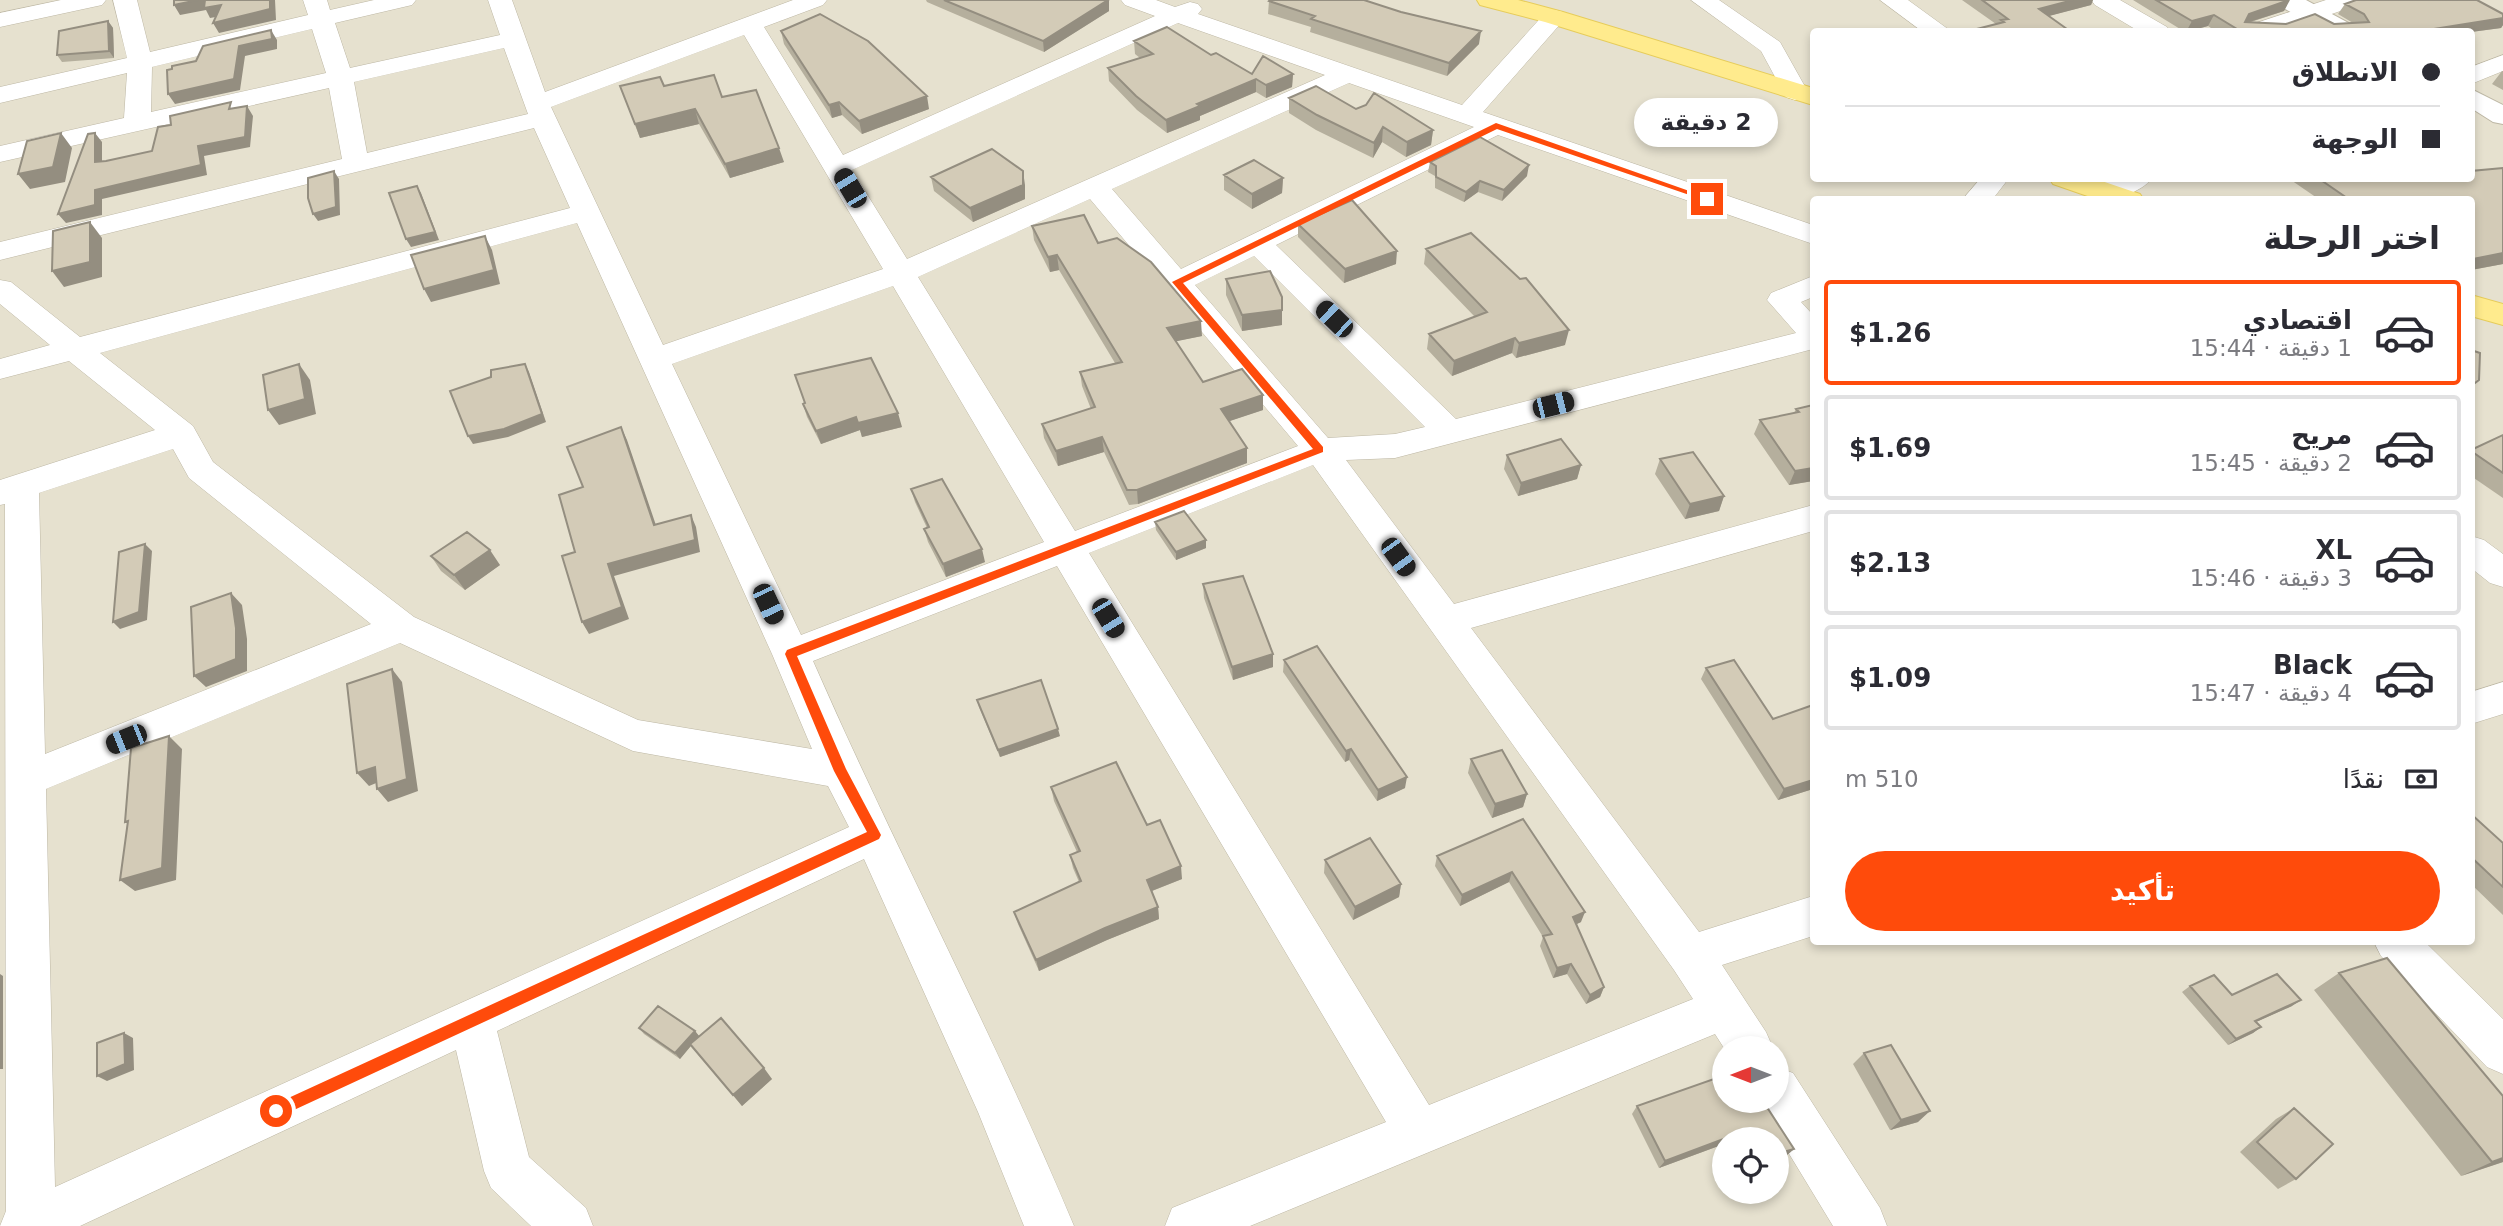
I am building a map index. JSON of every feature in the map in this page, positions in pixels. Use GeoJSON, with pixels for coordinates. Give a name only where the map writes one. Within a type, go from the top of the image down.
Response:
{"type":"FeatureCollection","features":[{"type":"Feature","properties":{"kind":"main road"},"geometry":{"type":"LineString","coordinates":[[1489,0],[1804,94]]}},
{"type":"Feature","properties":{"kind":"main road"},"geometry":{"type":"LineString","coordinates":[[2075,182],[2117,196]]}},
{"type":"Feature","properties":{"kind":"main road"},"geometry":{"type":"LineString","coordinates":[[2475,306],[2503,315]]}},
{"type":"Feature","properties":{"kind":"street"},"geometry":{"type":"LineString","coordinates":[[0,20],[94,0]]}},
{"type":"Feature","properties":{"kind":"street"},"geometry":{"type":"LineString","coordinates":[[125,0],[140,62],[137,123]]}},
{"type":"Feature","properties":{"kind":"street"},"geometry":{"type":"LineString","coordinates":[[0,95],[140,62],[318,10],[404,0]]}},
{"type":"Feature","properties":{"kind":"street"},"geometry":{"type":"LineString","coordinates":[[500,0],[540,111],[791,654],[841,771],[874,835],[996,1099],[1049,1226]]}},
{"type":"Feature","properties":{"kind":"street"},"geometry":{"type":"LineString","coordinates":[[0,251],[356,164],[540,111],[815,0]]}},
{"type":"Feature","properties":{"kind":"street"},"geometry":{"type":"LineString","coordinates":[[1133,0],[1810,234]]}},
{"type":"Feature","properties":{"kind":"street"},"geometry":{"type":"LineString","coordinates":[[837,167],[1180,16],[1205,0]]}},
{"type":"Feature","properties":{"kind":"street"},"geometry":{"type":"LineString","coordinates":[[1703,0],[1771,47],[1804,94]]}},
{"type":"Feature","properties":{"kind":"street"},"geometry":{"type":"LineString","coordinates":[[1892,0],[1934,28]]}},
{"type":"Feature","properties":{"kind":"street"},"geometry":{"type":"LineString","coordinates":[[2103,0],[2151,28]]}},
{"type":"Feature","properties":{"kind":"street"},"geometry":{"type":"LineString","coordinates":[[2287,0],[2339,28]]}},
{"type":"Feature","properties":{"kind":"street"},"geometry":{"type":"LineString","coordinates":[[2265,28],[2350,0]]}},
{"type":"Feature","properties":{"kind":"street"},"geometry":{"type":"LineString","coordinates":[[318,10],[340,78],[356,164]]}},
{"type":"Feature","properties":{"kind":"street"},"geometry":{"type":"LineString","coordinates":[[1467,115],[1553,17]]}},
{"type":"Feature","properties":{"kind":"street"},"geometry":{"type":"LineString","coordinates":[[750,24],[1419,1133]]}},
{"type":"Feature","properties":{"kind":"street"},"geometry":{"type":"LineString","coordinates":[[0,154],[514,39]]}},
{"type":"Feature","properties":{"kind":"street"},"geometry":{"type":"LineString","coordinates":[[2475,74],[2503,62]]}},
{"type":"Feature","properties":{"kind":"street"},"geometry":{"type":"LineString","coordinates":[[654,359],[901,273],[1348,74]]}},
{"type":"Feature","properties":{"kind":"street"},"geometry":{"type":"LineString","coordinates":[[2475,100],[2503,117]]}},
{"type":"Feature","properties":{"kind":"street"},"geometry":{"type":"LineString","coordinates":[[1177,282],[1496,126]]}},
{"type":"Feature","properties":{"kind":"street"},"geometry":{"type":"LineString","coordinates":[[1980,196],[1992,182]]}},
{"type":"Feature","properties":{"kind":"street"},"geometry":{"type":"LineString","coordinates":[[2117,196],[2134,182]]}},
{"type":"Feature","properties":{"kind":"street"},"geometry":{"type":"LineString","coordinates":[[1095,187],[1320,450],[1690,954],[1742,1036]]}},
{"type":"Feature","properties":{"kind":"street"},"geometry":{"type":"LineString","coordinates":[[0,369],[586,212]]}},
{"type":"Feature","properties":{"kind":"street"},"geometry":{"type":"LineString","coordinates":[[1257,243],[1450,432]]}},
{"type":"Feature","properties":{"kind":"street"},"geometry":{"type":"LineString","coordinates":[[1810,286],[1782,300],[1810,330]]}},
{"type":"Feature","properties":{"kind":"street"},"geometry":{"type":"LineString","coordinates":[[0,289],[181,434],[201,470],[401,627],[633,735],[841,771]]}},
{"type":"Feature","properties":{"kind":"street"},"geometry":{"type":"LineString","coordinates":[[791,654],[1320,450],[1395,446],[1810,340]]}},
{"type":"Feature","properties":{"kind":"street"},"geometry":{"type":"LineString","coordinates":[[181,434],[11,490],[26,779],[14,944],[28,1225],[874,835]]}},
{"type":"Feature","properties":{"kind":"street"},"geometry":{"type":"LineString","coordinates":[[1445,621],[1810,519]]}},
{"type":"Feature","properties":{"kind":"street"},"geometry":{"type":"LineString","coordinates":[[2475,552],[2503,573]]}},
{"type":"Feature","properties":{"kind":"street"},"geometry":{"type":"LineString","coordinates":[[26,779],[401,627]]}},
{"type":"Feature","properties":{"kind":"street"},"geometry":{"type":"LineString","coordinates":[[2475,707],[2503,698]]}},
{"type":"Feature","properties":{"kind":"street"},"geometry":{"type":"LineString","coordinates":[[1690,954],[1810,917]]}},
{"type":"Feature","properties":{"kind":"street"},"geometry":{"type":"LineString","coordinates":[[2399,945],[2503,1051]]}},
{"type":"Feature","properties":{"kind":"street"},"geometry":{"type":"LineString","coordinates":[[1190,1226],[1725,1008]]}},
{"type":"Feature","properties":{"kind":"street"},"geometry":{"type":"LineString","coordinates":[[472,1022],[508,1171],[568,1226]]}},
{"type":"Feature","properties":{"kind":"street"},"geometry":{"type":"LineString","coordinates":[[1789,1111],[1862,1226]]}},
{"type":"Feature","properties":{"kind":"shaded area"},"geometry":{"type":"Polygon","coordinates":[[[0,0],[2503,0],[2503,1226],[0,1226],[0,0]]]}},
{"type":"Feature","properties":{"kind":"building"},"geometry":{"type":"Polygon","coordinates":[[[174,0],[198,0],[174,5],[174,0]]]}},
{"type":"Feature","properties":{"kind":"building"},"geometry":{"type":"Polygon","coordinates":[[[205,0],[270,0],[270,9],[213,23],[221,5],[204,8],[205,0]]]}},
{"type":"Feature","properties":{"kind":"building"},"geometry":{"type":"Polygon","coordinates":[[[944,0],[1108,0],[1043,41],[944,0]]]}},
{"type":"Feature","properties":{"kind":"building"},"geometry":{"type":"Polygon","coordinates":[[[1270,0],[1364,0],[1401,12],[1481,31],[1449,63],[1311,19],[1315,16],[1270,0]]]}},
{"type":"Feature","properties":{"kind":"building"},"geometry":{"type":"Polygon","coordinates":[[[1982,0],[2073,0],[2039,9],[2066,28],[1981,28],[2008,19],[1982,0]]]}},
{"type":"Feature","properties":{"kind":"building"},"geometry":{"type":"Polygon","coordinates":[[[2156,0],[2289,0],[2249,14],[2245,22],[2286,24],[2315,14],[2334,24],[2369,22],[2364,14],[2345,4],[2356,0],[2477,0],[2503,14],[2503,18],[2440,28],[2235,28],[2214,15],[2192,21],[2156,0]]]}},
{"type":"Feature","properties":{"kind":"building"},"geometry":{"type":"Polygon","coordinates":[[[820,14],[868,41],[927,96],[859,121],[839,102],[829,105],[781,31],[820,14]]]}},
{"type":"Feature","properties":{"kind":"building"},"geometry":{"type":"Polygon","coordinates":[[[108,21],[109,51],[57,55],[59,31],[108,21]]]}},
{"type":"Feature","properties":{"kind":"building"},"geometry":{"type":"Polygon","coordinates":[[[1167,27],[1211,55],[1216,53],[1252,74],[1263,56],[1293,74],[1266,85],[1256,79],[1166,120],[1136,96],[1108,68],[1153,54],[1134,41],[1167,27]]]}},
{"type":"Feature","properties":{"kind":"building"},"geometry":{"type":"Polygon","coordinates":[[[271,30],[272,39],[239,46],[234,79],[168,94],[167,70],[172,69],[172,66],[196,61],[203,46],[271,30]]]}},
{"type":"Feature","properties":{"kind":"building"},"geometry":{"type":"Polygon","coordinates":[[[714,75],[722,97],[756,90],[779,148],[725,164],[695,109],[635,124],[620,86],[660,77],[664,86],[714,75]]]}},
{"type":"Feature","properties":{"kind":"building"},"geometry":{"type":"Polygon","coordinates":[[[1316,86],[1356,109],[1366,105],[1374,93],[1433,130],[1407,142],[1383,127],[1374,143],[1289,98],[1316,86]]]}},
{"type":"Feature","properties":{"kind":"building"},"geometry":{"type":"Polygon","coordinates":[[[231,102],[229,109],[247,106],[245,137],[198,146],[201,165],[95,190],[95,205],[58,214],[88,134],[95,133],[95,162],[152,151],[158,127],[171,125],[170,116],[231,102]]]}},
{"type":"Feature","properties":{"kind":"building"},"geometry":{"type":"Polygon","coordinates":[[[61,133],[53,167],[18,174],[27,141],[61,133]]]}},
{"type":"Feature","properties":{"kind":"building"},"geometry":{"type":"Polygon","coordinates":[[[1480,137],[1529,165],[1504,190],[1480,181],[1466,192],[1436,177],[1436,166],[1430,162],[1480,137]]]}},
{"type":"Feature","properties":{"kind":"building"},"geometry":{"type":"Polygon","coordinates":[[[992,149],[1023,171],[1023,185],[970,208],[931,177],[992,149]]]}},
{"type":"Feature","properties":{"kind":"building"},"geometry":{"type":"Polygon","coordinates":[[[1254,160],[1283,178],[1252,194],[1224,175],[1254,160]]]}},
{"type":"Feature","properties":{"kind":"building"},"geometry":{"type":"Polygon","coordinates":[[[2503,168],[2503,253],[2475,259],[2475,196],[2344,196],[2324,182],[2475,182],[2475,171],[2503,168]]]}},
{"type":"Feature","properties":{"kind":"building"},"geometry":{"type":"Polygon","coordinates":[[[334,171],[336,207],[313,214],[308,198],[308,178],[334,171]]]}},
{"type":"Feature","properties":{"kind":"building"},"geometry":{"type":"Polygon","coordinates":[[[417,186],[435,232],[406,239],[389,193],[417,186]]]}},
{"type":"Feature","properties":{"kind":"building"},"geometry":{"type":"Polygon","coordinates":[[[1352,200],[1397,251],[1345,269],[1298,224],[1352,200]]]}},
{"type":"Feature","properties":{"kind":"building"},"geometry":{"type":"Polygon","coordinates":[[[1084,215],[1098,243],[1117,238],[1151,262],[1201,321],[1167,328],[1203,382],[1242,369],[1263,395],[1221,409],[1247,448],[1137,490],[1127,490],[1102,437],[1056,451],[1042,424],[1095,407],[1080,372],[1122,362],[1057,255],[1048,257],[1032,226],[1084,215]]]}},
{"type":"Feature","properties":{"kind":"building"},"geometry":{"type":"Polygon","coordinates":[[[90,222],[90,262],[52,271],[53,231],[90,222]]]}},
{"type":"Feature","properties":{"kind":"building"},"geometry":{"type":"Polygon","coordinates":[[[1471,233],[1520,279],[1526,278],[1569,330],[1519,343],[1515,338],[1454,361],[1429,334],[1487,312],[1426,249],[1471,233]]]}},
{"type":"Feature","properties":{"kind":"building"},"geometry":{"type":"Polygon","coordinates":[[[485,236],[494,270],[424,289],[411,255],[485,236]]]}},
{"type":"Feature","properties":{"kind":"building"},"geometry":{"type":"Polygon","coordinates":[[[1270,271],[1282,297],[1282,310],[1242,315],[1226,279],[1270,271]]]}},
{"type":"Feature","properties":{"kind":"building"},"geometry":{"type":"Polygon","coordinates":[[[2475,351],[2480,353],[2479,380],[2475,383],[2475,351]]]}},
{"type":"Feature","properties":{"kind":"building"},"geometry":{"type":"Polygon","coordinates":[[[871,358],[898,413],[858,423],[856,417],[816,431],[803,404],[805,403],[795,375],[871,358]]]}},
{"type":"Feature","properties":{"kind":"building"},"geometry":{"type":"Polygon","coordinates":[[[299,364],[305,399],[268,410],[263,375],[299,364]]]}},
{"type":"Feature","properties":{"kind":"building"},"geometry":{"type":"Polygon","coordinates":[[[525,364],[542,414],[504,429],[468,436],[450,391],[491,377],[491,370],[525,364]]]}},
{"type":"Feature","properties":{"kind":"building"},"geometry":{"type":"Polygon","coordinates":[[[1810,406],[1810,468],[1795,471],[1760,420],[1799,412],[1796,409],[1810,406]]]}},
{"type":"Feature","properties":{"kind":"building"},"geometry":{"type":"Polygon","coordinates":[[[621,427],[654,525],[691,515],[695,540],[608,564],[622,607],[582,622],[562,556],[575,552],[559,495],[583,487],[567,447],[621,427]]]}},
{"type":"Feature","properties":{"kind":"building"},"geometry":{"type":"Polygon","coordinates":[[[2503,435],[2503,473],[2475,454],[2475,448],[2503,435]]]}},
{"type":"Feature","properties":{"kind":"building"},"geometry":{"type":"Polygon","coordinates":[[[1561,439],[1581,465],[1521,483],[1507,455],[1561,439]]]}},
{"type":"Feature","properties":{"kind":"building"},"geometry":{"type":"Polygon","coordinates":[[[1693,452],[1724,496],[1690,504],[1660,459],[1693,452]]]}},
{"type":"Feature","properties":{"kind":"building"},"geometry":{"type":"Polygon","coordinates":[[[942,479],[982,549],[943,564],[924,529],[929,527],[911,489],[942,479]]]}},
{"type":"Feature","properties":{"kind":"building"},"geometry":{"type":"Polygon","coordinates":[[[1184,511],[1206,540],[1176,552],[1155,522],[1184,511]]]}},
{"type":"Feature","properties":{"kind":"building"},"geometry":{"type":"Polygon","coordinates":[[[467,532],[490,550],[454,575],[431,556],[467,532]]]}},
{"type":"Feature","properties":{"kind":"building"},"geometry":{"type":"Polygon","coordinates":[[[145,544],[139,612],[113,622],[119,552],[145,544]]]}},
{"type":"Feature","properties":{"kind":"building"},"geometry":{"type":"Polygon","coordinates":[[[1243,576],[1273,654],[1232,667],[1203,584],[1243,576]]]}},
{"type":"Feature","properties":{"kind":"building"},"geometry":{"type":"Polygon","coordinates":[[[231,593],[236,628],[236,659],[194,676],[191,607],[231,593]]]}},
{"type":"Feature","properties":{"kind":"building"},"geometry":{"type":"Polygon","coordinates":[[[1317,646],[1407,777],[1378,790],[1351,749],[1346,751],[1284,660],[1317,646]]]}},
{"type":"Feature","properties":{"kind":"building"},"geometry":{"type":"Polygon","coordinates":[[[1734,660],[1773,719],[1810,706],[1810,781],[1784,789],[1706,668],[1734,660]]]}},
{"type":"Feature","properties":{"kind":"building"},"geometry":{"type":"Polygon","coordinates":[[[392,669],[407,779],[377,789],[375,767],[357,773],[347,684],[392,669]]]}},
{"type":"Feature","properties":{"kind":"building"},"geometry":{"type":"Polygon","coordinates":[[[1041,680],[1058,729],[998,750],[977,700],[1041,680]]]}},
{"type":"Feature","properties":{"kind":"building"},"geometry":{"type":"Polygon","coordinates":[[[169,736],[162,868],[120,880],[128,821],[125,822],[131,748],[169,736]]]}},
{"type":"Feature","properties":{"kind":"building"},"geometry":{"type":"Polygon","coordinates":[[[1502,750],[1527,794],[1495,804],[1471,759],[1502,750]]]}},
{"type":"Feature","properties":{"kind":"building"},"geometry":{"type":"Polygon","coordinates":[[[1116,762],[1147,825],[1160,820],[1181,866],[1147,880],[1158,907],[1036,960],[1014,912],[1081,881],[1070,855],[1080,851],[1051,787],[1116,762]]]}},
{"type":"Feature","properties":{"kind":"building"},"geometry":{"type":"Polygon","coordinates":[[[2475,818],[2503,843],[2503,887],[2475,861],[2475,818]]]}},
{"type":"Feature","properties":{"kind":"building"},"geometry":{"type":"Polygon","coordinates":[[[1523,819],[1585,912],[1573,917],[1604,987],[1590,995],[1571,964],[1557,968],[1543,936],[1552,934],[1512,872],[1462,895],[1437,856],[1523,819]]]}},
{"type":"Feature","properties":{"kind":"building"},"geometry":{"type":"Polygon","coordinates":[[[1370,838],[1401,884],[1355,907],[1325,860],[1370,838]]]}},
{"type":"Feature","properties":{"kind":"building"},"geometry":{"type":"Polygon","coordinates":[[[2387,958],[2503,1096],[2503,1158],[2492,1162],[2339,973],[2387,958]]]}},
{"type":"Feature","properties":{"kind":"building"},"geometry":{"type":"Polygon","coordinates":[[[2277,974],[2301,1000],[2255,1021],[2261,1027],[2236,1039],[2190,986],[2214,975],[2232,995],[2277,974]]]}},
{"type":"Feature","properties":{"kind":"building"},"geometry":{"type":"Polygon","coordinates":[[[658,1006],[695,1031],[675,1053],[639,1028],[658,1006]]]}},
{"type":"Feature","properties":{"kind":"building"},"geometry":{"type":"Polygon","coordinates":[[[721,1018],[764,1068],[733,1095],[690,1044],[721,1018]]]}},
{"type":"Feature","properties":{"kind":"building"},"geometry":{"type":"Polygon","coordinates":[[[124,1033],[125,1064],[97,1076],[97,1043],[124,1033]]]}},
{"type":"Feature","properties":{"kind":"building"},"geometry":{"type":"Polygon","coordinates":[[[1891,1045],[1930,1111],[1901,1120],[1864,1053],[1891,1045]]]}},
{"type":"Feature","properties":{"kind":"building"},"geometry":{"type":"Polygon","coordinates":[[[1712,1080],[1712,1113],[1771,1113],[1780,1127],[1712,1127],[1712,1143],[1665,1161],[1637,1106],[1712,1080]]]}},
{"type":"Feature","properties":{"kind":"building"},"geometry":{"type":"Polygon","coordinates":[[[2294,1108],[2333,1144],[2296,1179],[2257,1142],[2294,1108]]]}},
{"type":"Feature","properties":{"kind":"route"},"geometry":{"type":"LineString","coordinates":[[276,1111],[874,835],[841,771],[791,654],[1320,450],[1177,282],[1496,126],[1707,199]]}}]}
